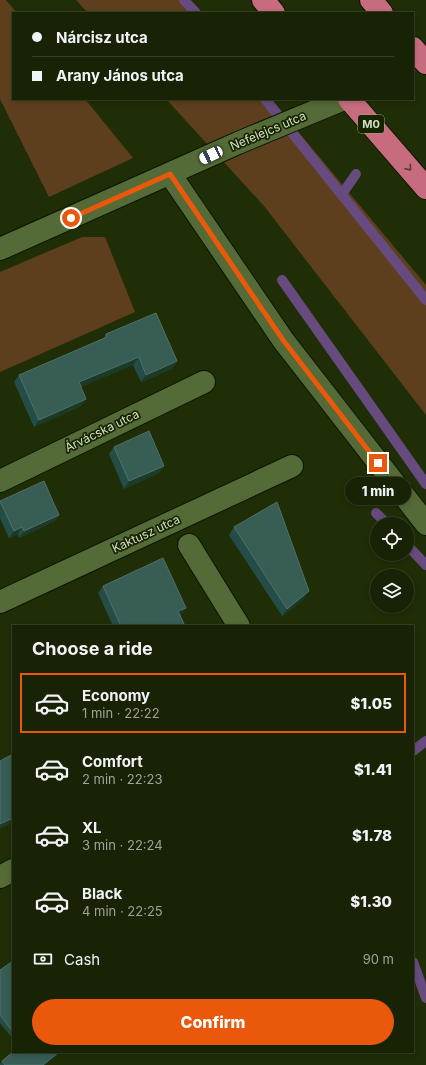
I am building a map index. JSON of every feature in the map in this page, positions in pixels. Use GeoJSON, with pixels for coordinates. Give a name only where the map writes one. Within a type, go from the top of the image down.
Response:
{"type":"FeatureCollection","features":[{"type":"Feature","properties":{"kind":"highway"},"geometry":{"type":"LineString","coordinates":[[263,0],[273,12]]}},
{"type":"Feature","properties":{"kind":"highway"},"geometry":{"type":"LineString","coordinates":[[371,0],[381,12]]}},
{"type":"Feature","properties":{"kind":"highway"},"geometry":{"type":"LineString","coordinates":[[414,49],[426,64]]}},
{"type":"Feature","properties":{"kind":"highway","name":"M0"},"geometry":{"type":"LineString","coordinates":[[350,100],[426,188]]}},
{"type":"Feature","properties":{"kind":"street"},"geometry":{"type":"LineString","coordinates":[[414,70],[426,64]]}},
{"type":"Feature","properties":{"kind":"street","name":"Nefelejcs utca"},"geometry":{"type":"LineString","coordinates":[[0,249],[243,141],[342,100]]}},
{"type":"Feature","properties":{"kind":"street"},"geometry":{"type":"LineString","coordinates":[[170,174],[283,340],[426,524]]}},
{"type":"Feature","properties":{"kind":"street","name":"Árvácska utca"},"geometry":{"type":"LineString","coordinates":[[0,481],[204,382]]}},
{"type":"Feature","properties":{"kind":"street","name":"Kaktusz utca"},"geometry":{"type":"LineString","coordinates":[[0,602],[292,466]]}},
{"type":"Feature","properties":{"kind":"street"},"geometry":{"type":"LineString","coordinates":[[189,545],[238,625]]}},
{"type":"Feature","properties":{"kind":"street"},"geometry":{"type":"LineString","coordinates":[[0,877],[12,871]]}},
{"type":"Feature","properties":{"kind":"shaded area"},"geometry":{"type":"Polygon","coordinates":[[[0,0],[6,0],[16,12],[12,12],[12,100],[86,100],[133,158],[49,197],[0,99],[0,0]]]}},
{"type":"Feature","properties":{"kind":"shaded area"},"geometry":{"type":"Polygon","coordinates":[[[76,0],[188,0],[198,12],[87,12],[76,0]]]}},
{"type":"Feature","properties":{"kind":"shaded area"},"geometry":{"type":"Polygon","coordinates":[[[167,100],[272,100],[426,285],[426,415],[264,206],[167,100]]]}},
{"type":"Feature","properties":{"kind":"shaded area"},"geometry":{"type":"Polygon","coordinates":[[[82,237],[105,237],[135,312],[0,372],[0,272],[82,237]]]}},
{"type":"Feature","properties":{"kind":"building"},"geometry":{"type":"Polygon","coordinates":[[[156,313],[177,361],[146,375],[139,357],[79,382],[86,399],[39,420],[19,375],[107,337],[106,334],[156,313]]]}},
{"type":"Feature","properties":{"kind":"building"},"geometry":{"type":"Polygon","coordinates":[[[149,431],[164,466],[129,481],[114,447],[149,431]]]}},
{"type":"Feature","properties":{"kind":"building"},"geometry":{"type":"Polygon","coordinates":[[[44,481],[59,515],[24,531],[22,527],[14,531],[0,501],[44,481]]]}},
{"type":"Feature","properties":{"kind":"building"},"geometry":{"type":"Polygon","coordinates":[[[277,502],[309,591],[287,609],[234,527],[277,502]]]}},
{"type":"Feature","properties":{"kind":"building"},"geometry":{"type":"Polygon","coordinates":[[[163,558],[186,608],[178,611],[185,625],[121,625],[103,586],[163,558]]]}},
{"type":"Feature","properties":{"kind":"building"},"geometry":{"type":"Polygon","coordinates":[[[12,755],[12,818],[0,824],[0,761],[12,755]]]}},
{"type":"Feature","properties":{"kind":"building"},"geometry":{"type":"Polygon","coordinates":[[[12,962],[12,1031],[0,1015],[0,970],[12,962]]]}},
{"type":"Feature","properties":{"kind":"building"},"geometry":{"type":"Polygon","coordinates":[[[12,1053],[58,1053],[43,1065],[5,1065],[2,1061],[12,1053]]]}},
{"type":"Feature","properties":{"kind":"waterway"},"geometry":{"type":"LineString","coordinates":[[184,0],[195,12]]}},
{"type":"Feature","properties":{"kind":"waterway"},"geometry":{"type":"LineString","coordinates":[[266,100],[426,300]]}},
{"type":"Feature","properties":{"kind":"waterway"},"geometry":{"type":"LineString","coordinates":[[342,194],[356,174]]}},
{"type":"Feature","properties":{"kind":"waterway"},"geometry":{"type":"LineString","coordinates":[[282,280],[426,484]]}},
{"type":"Feature","properties":{"kind":"waterway"},"geometry":{"type":"LineString","coordinates":[[376,513],[380,517]]}},
{"type":"Feature","properties":{"kind":"waterway"},"geometry":{"type":"LineString","coordinates":[[414,552],[426,565]]}},
{"type":"Feature","properties":{"kind":"waterway"},"geometry":{"type":"LineString","coordinates":[[414,750],[426,741]]}},
{"type":"Feature","properties":{"kind":"waterway"},"geometry":{"type":"LineString","coordinates":[[414,965],[426,998]]}},
{"type":"Feature","properties":{"kind":"route"},"geometry":{"type":"LineString","coordinates":[[71,218],[170,174],[283,340],[378,463]]}}]}
